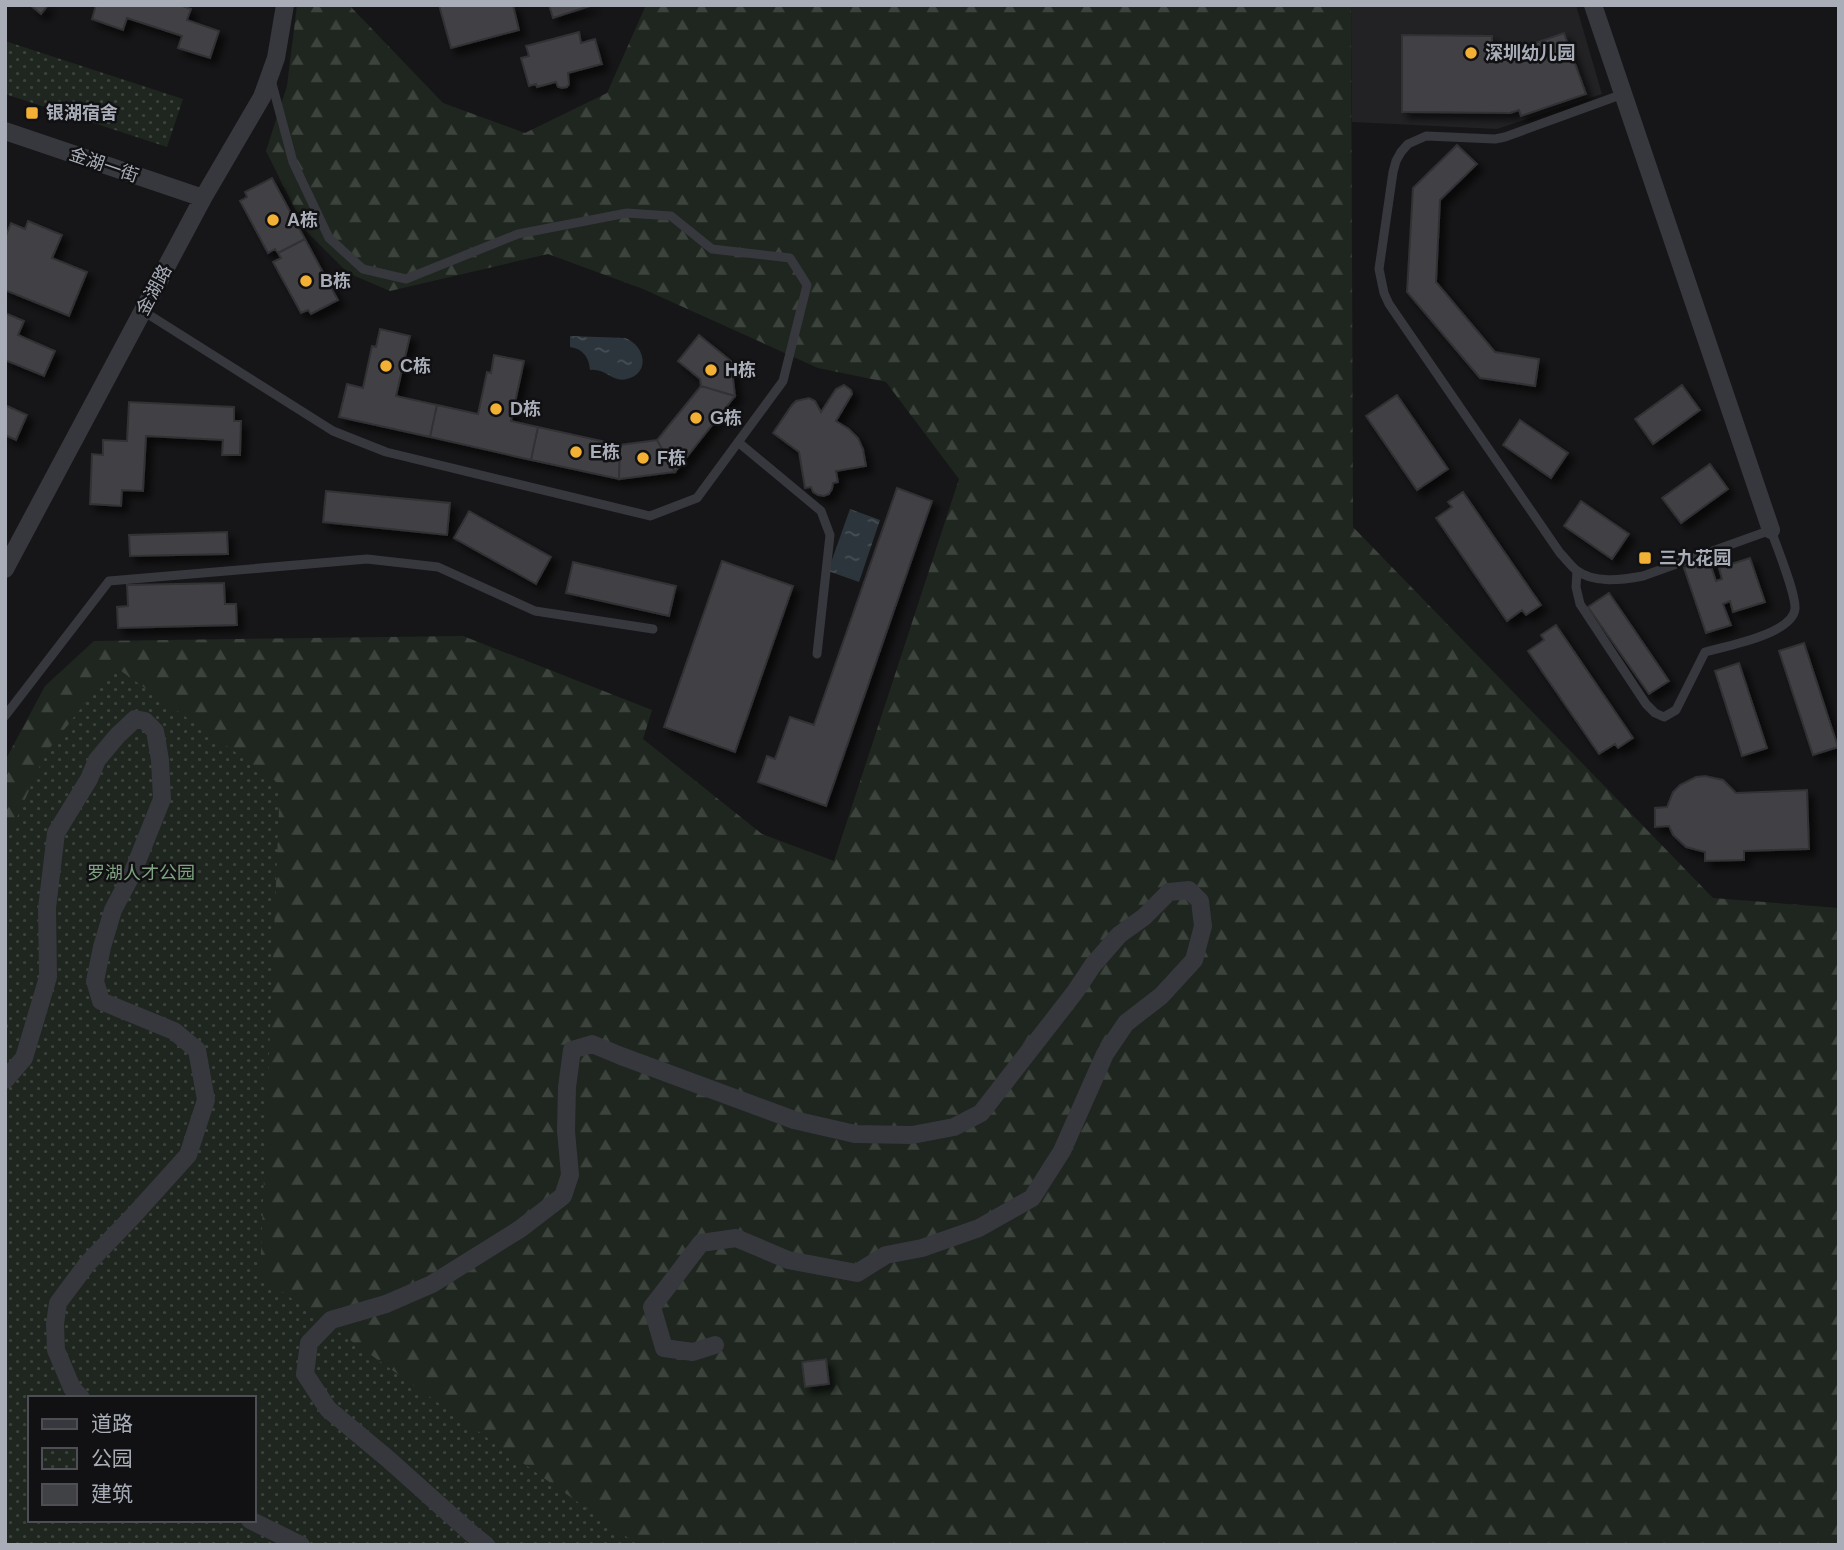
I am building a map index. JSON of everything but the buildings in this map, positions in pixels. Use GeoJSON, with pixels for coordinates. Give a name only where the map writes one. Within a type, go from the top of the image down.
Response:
{"type":"FeatureCollection","features":[{"type":"Feature","properties":{"kind":"street","name":"金湖路"},"geometry":{"type":"LineString","coordinates":[[5,569],[203,198],[253,116],[270,78],[285,5]]}},
{"type":"Feature","properties":{"kind":"street"},"geometry":{"type":"LineString","coordinates":[[1593,5],[1771,530]]}},
{"type":"Feature","properties":{"kind":"street","name":"金湖一街"},"geometry":{"type":"LineString","coordinates":[[5,131],[203,198]]}},
{"type":"Feature","properties":{"kind":"street"},"geometry":{"type":"LineString","coordinates":[[5,1080],[24,1058],[48,977],[47,908],[56,833],[104,750],[135,719],[145,721],[155,731],[162,799],[132,874],[113,910],[95,981],[101,1001],[174,1031],[197,1049],[206,1100],[188,1155],[87,1264],[58,1303],[55,1324],[56,1350],[72,1388],[78,1396]]}},
{"type":"Feature","properties":{"kind":"street"},"geometry":{"type":"LineString","coordinates":[[486,1545],[328,1409],[305,1374],[309,1343],[331,1320],[386,1304],[432,1284],[520,1229],[563,1196],[570,1175],[566,1131],[567,1087],[572,1050],[592,1044],[794,1120],[855,1134],[912,1135],[954,1128],[981,1113],[1093,965],[1119,935],[1169,892],[1189,890],[1200,901],[1203,926],[1194,960],[1161,996],[1126,1023],[1105,1054],[1062,1151],[1032,1198],[979,1228],[922,1248],[886,1255],[857,1273],[788,1260],[736,1238],[701,1243],[652,1307],[664,1348],[693,1352],[715,1345]]}},
{"type":"Feature","properties":{"kind":"street"},"geometry":{"type":"LineString","coordinates":[[254,1522],[301,1545]]}},
{"type":"Feature","properties":{"kind":"lane"},"geometry":{"type":"LineString","coordinates":[[143,311],[333,431],[386,452],[650,516],[697,498],[783,381],[807,285],[790,258],[712,249],[671,216],[627,213],[518,234],[406,279],[363,270],[329,238],[293,162],[270,78]]}},
{"type":"Feature","properties":{"kind":"lane"},"geometry":{"type":"LineString","coordinates":[[1577,571],[1576,587],[1580,604],[1646,704],[1664,717],[1676,710],[1705,652],[1775,631],[1787,624],[1794,612],[1794,596],[1771,530],[1643,576],[1624,580],[1597,579],[1577,571],[1560,553],[1389,304],[1379,269],[1393,172],[1396,161],[1408,144],[1426,136],[1485,139],[1505,137],[1623,94]]}},
{"type":"Feature","properties":{"kind":"lane"},"geometry":{"type":"LineString","coordinates":[[737,442],[821,511],[830,535],[817,654]]}},
{"type":"Feature","properties":{"kind":"lane"},"geometry":{"type":"LineString","coordinates":[[5,716],[109,581],[367,559],[438,567],[535,611],[653,629]]}},
{"type":"Feature","properties":{"kind":"shaded area","name":"深圳幼儿园"},"geometry":{"type":"Polygon","coordinates":[[[1351,5],[1576,5],[1602,94],[1497,129],[1352,122],[1351,5]]]}},
{"type":"Feature","properties":{"kind":"green space"},"geometry":{"type":"Polygon","coordinates":[[[297,5],[349,5],[443,103],[525,133],[607,93],[646,5],[1351,5],[1353,527],[1713,898],[1839,908],[1839,1545],[5,1545],[5,761],[45,686],[94,641],[463,636],[652,710],[643,739],[762,834],[834,861],[959,479],[886,382],[818,368],[643,289],[548,254],[390,291],[348,273],[306,231],[266,151],[287,86],[297,5]]]}},
{"type":"Feature","properties":{"kind":"green space"},"geometry":{"type":"Polygon","coordinates":[[[5,41],[183,99],[167,147],[5,94],[5,41]]]}},
{"type":"Feature","properties":{"kind":"green space","name":"罗湖人才公园"},"geometry":{"type":"Polygon","coordinates":[[[114,666],[280,784],[260,1276],[638,1545],[5,1545],[5,1042],[10,1033],[5,1017],[5,845],[45,754],[114,666]]]}},
{"type":"Feature","properties":{"kind":"water"},"geometry":{"type":"Polygon","coordinates":[[[570,336],[625,338],[641,352],[640,371],[635,376],[622,380],[590,370],[585,354],[570,347],[570,336]]]}},
{"type":"Feature","properties":{"kind":"water"},"geometry":{"type":"Polygon","coordinates":[[[850,509],[880,520],[859,582],[828,571],[850,509]]]}},
{"type":"Feature","properties":{"kind":"place","name":"深圳幼儿园"},"geometry":{"type":"Point","coordinates":[1471,53]}},
{"type":"Feature","properties":{"kind":"place","name":"银湖宿舍"},"geometry":{"type":"Point","coordinates":[32,113]}},
{"type":"Feature","properties":{"kind":"place","name":"A栋"},"geometry":{"type":"Point","coordinates":[273,220]}},
{"type":"Feature","properties":{"kind":"place","name":"B栋"},"geometry":{"type":"Point","coordinates":[306,281]}},
{"type":"Feature","properties":{"kind":"place","name":"C栋"},"geometry":{"type":"Point","coordinates":[386,366]}},
{"type":"Feature","properties":{"kind":"place","name":"H栋"},"geometry":{"type":"Point","coordinates":[711,370]}},
{"type":"Feature","properties":{"kind":"place","name":"D栋"},"geometry":{"type":"Point","coordinates":[496,409]}},
{"type":"Feature","properties":{"kind":"place","name":"G栋"},"geometry":{"type":"Point","coordinates":[696,418]}},
{"type":"Feature","properties":{"kind":"place","name":"E栋"},"geometry":{"type":"Point","coordinates":[576,452]}},
{"type":"Feature","properties":{"kind":"place","name":"F栋"},"geometry":{"type":"Point","coordinates":[643,458]}},
{"type":"Feature","properties":{"kind":"place","name":"三九花园"},"geometry":{"type":"Point","coordinates":[1645,558]}}]}
